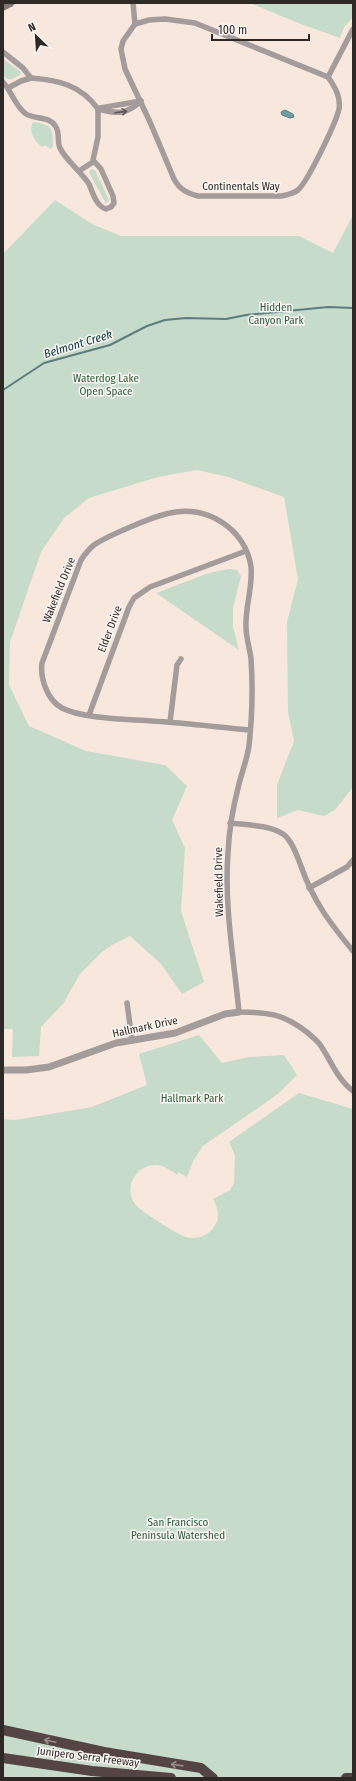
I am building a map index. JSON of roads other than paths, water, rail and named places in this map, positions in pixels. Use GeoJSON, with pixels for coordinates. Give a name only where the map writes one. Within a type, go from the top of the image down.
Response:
{"type":"FeatureCollection","features":[{"type":"Feature","properties":{"kind":"highway"},"geometry":{"type":"LineString","coordinates":[[3,1730],[131,1757],[201,1768],[213,1778]]}},
{"type":"Feature","properties":{"kind":"highway","name":"Junipero Serra Freeway"},"geometry":{"type":"LineString","coordinates":[[3,1758],[92,1771],[171,1778]]}},
{"type":"Feature","properties":{"kind":"highway"},"geometry":{"type":"LineString","coordinates":[[346,1778],[353,1778]]}},
{"type":"Feature","properties":{"kind":"main road"},"geometry":{"type":"LineString","coordinates":[[3,7],[11,3]]}},
{"type":"Feature","properties":{"kind":"street"},"geometry":{"type":"LineString","coordinates":[[133,3],[136,24],[149,20],[165,19],[195,22],[328,77],[353,29]]}},
{"type":"Feature","properties":{"kind":"street","name":"Continentals Way"},"geometry":{"type":"LineString","coordinates":[[136,24],[123,41],[121,49],[125,69],[141,101],[174,179],[179,187],[187,193],[198,196],[281,196],[292,193],[301,187],[318,157],[339,108],[338,95],[328,77]]}},
{"type":"Feature","properties":{"kind":"street"},"geometry":{"type":"LineString","coordinates":[[3,52],[23,68],[31,78]]}},
{"type":"Feature","properties":{"kind":"street"},"geometry":{"type":"LineString","coordinates":[[8,88],[21,81],[31,78],[59,81],[70,86],[90,100],[98,109],[111,112],[130,110],[141,101]]}},
{"type":"Feature","properties":{"kind":"street"},"geometry":{"type":"LineString","coordinates":[[3,82],[16,103],[24,112],[32,117],[48,119],[54,124],[58,130],[60,148],[79,171],[99,205],[106,209],[112,207],[114,203],[113,196],[101,169],[93,162],[92,158],[98,137],[98,109]]}},
{"type":"Feature","properties":{"kind":"street"},"geometry":{"type":"LineString","coordinates":[[79,171],[93,162]]}},
{"type":"Feature","properties":{"kind":"street","name":"Wakefield Drive"},"geometry":{"type":"LineString","coordinates":[[239,1012],[228,889],[227,855],[230,823],[248,748],[250,730],[251,659],[246,626],[251,569],[246,551],[237,536],[224,523],[204,513],[178,511],[164,514],[104,539],[87,551],[78,567],[44,656],[41,669],[44,684],[54,701],[62,708],[89,715],[250,730]]}},
{"type":"Feature","properties":{"kind":"street","name":"Elder Drive"},"geometry":{"type":"LineString","coordinates":[[89,715],[129,607],[134,598],[150,587],[246,551]]}},
{"type":"Feature","properties":{"kind":"street"},"geometry":{"type":"LineString","coordinates":[[170,722],[177,665],[181,659]]}},
{"type":"Feature","properties":{"kind":"street"},"geometry":{"type":"LineString","coordinates":[[230,823],[273,829],[285,835],[296,853],[309,888],[327,919],[353,951]]}},
{"type":"Feature","properties":{"kind":"street"},"geometry":{"type":"LineString","coordinates":[[309,888],[347,867],[353,860]]}},
{"type":"Feature","properties":{"kind":"street"},"geometry":{"type":"LineString","coordinates":[[126,1003],[132,1040]]}},
{"type":"Feature","properties":{"kind":"street","name":"Hallmark Drive"},"geometry":{"type":"LineString","coordinates":[[3,1070],[26,1070],[49,1067],[116,1043],[175,1033],[225,1014],[239,1012],[269,1012],[294,1022],[320,1044],[328,1060],[347,1086],[353,1091]]}},
{"type":"Feature","properties":{"kind":"water"},"geometry":{"type":"Polygon","coordinates":[[[285,110],[293,114],[294,117],[290,118],[282,115],[281,112],[285,110]]]}},
{"type":"Feature","properties":{"kind":"waterway","name":"Belmont Creek"},"geometry":{"type":"LineString","coordinates":[[3,390],[44,363],[110,345],[147,326],[165,320],[186,318],[226,319],[246,315],[328,307],[353,308]]}},
{"type":"Feature","properties":{"kind":"park label","name":"Hidden Canyon Park"},"geometry":{"type":"Point","coordinates":[276,313]}},
{"type":"Feature","properties":{"kind":"park label","name":"Waterdog Lake Open Space"},"geometry":{"type":"Point","coordinates":[106,384]}},
{"type":"Feature","properties":{"kind":"park label","name":"Hallmark Park"},"geometry":{"type":"Point","coordinates":[192,1098]}},
{"type":"Feature","properties":{"kind":"park label","name":"San Francisco Peninsula Watershed"},"geometry":{"type":"Point","coordinates":[178,1528]}}]}
